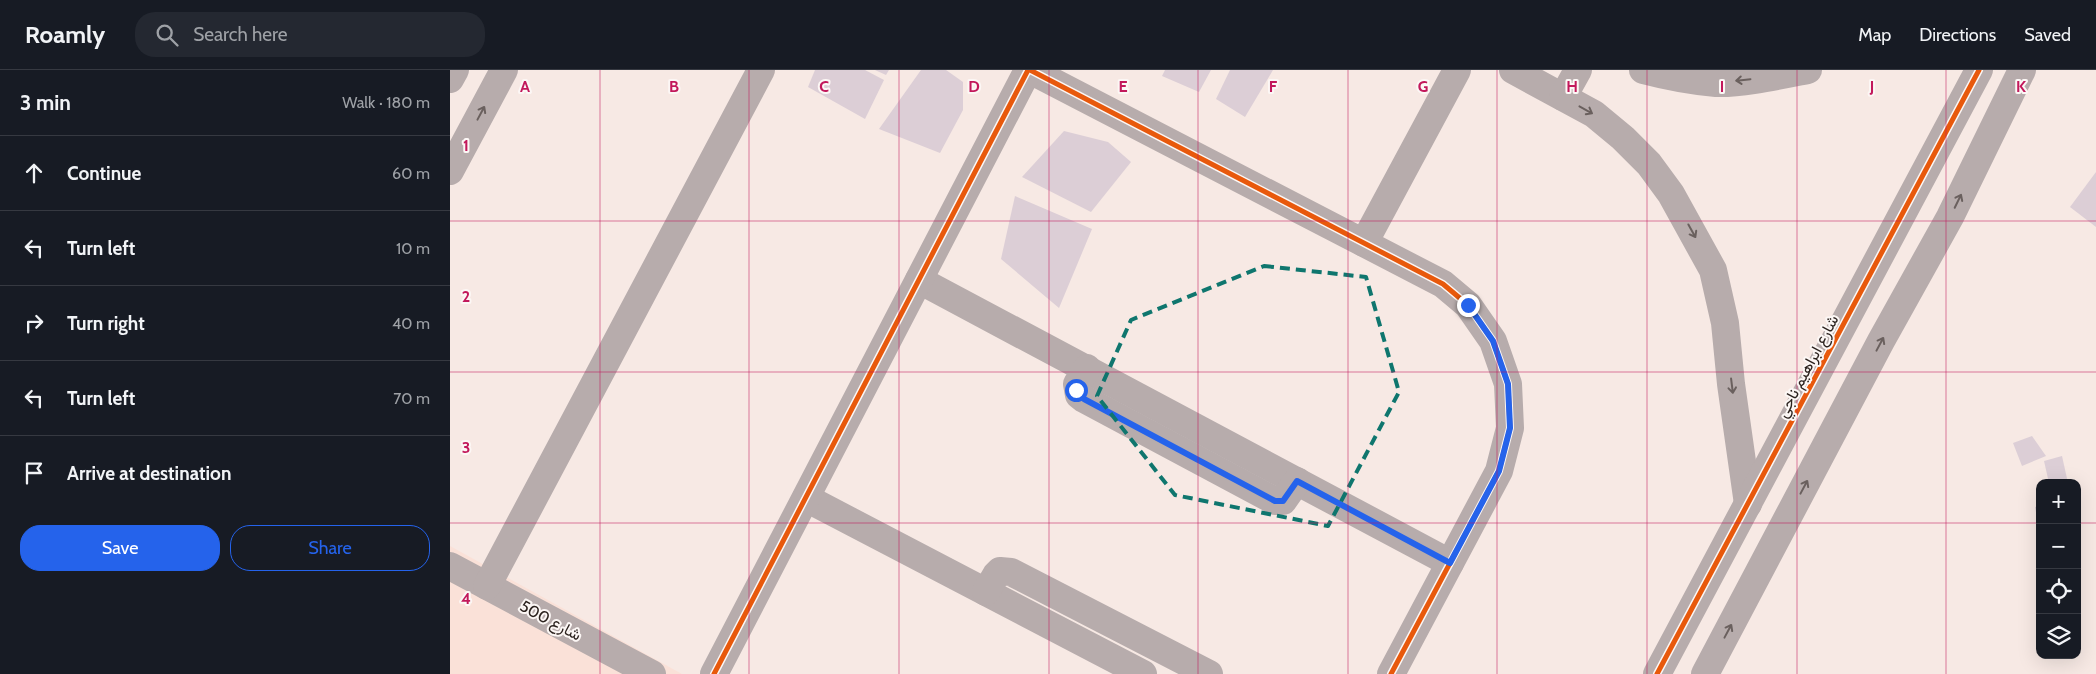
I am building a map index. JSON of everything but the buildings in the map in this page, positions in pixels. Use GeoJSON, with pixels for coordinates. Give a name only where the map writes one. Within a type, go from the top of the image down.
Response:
{"type":"FeatureCollection","features":[{"type":"Feature","properties":{"kind":"street"},"geometry":{"type":"LineString","coordinates":[[450,80],[455,70]]}},
{"type":"Feature","properties":{"kind":"street"},"geometry":{"type":"LineString","coordinates":[[450,171],[504,70]]}},
{"type":"Feature","properties":{"kind":"street"},"geometry":{"type":"LineString","coordinates":[[488,586],[761,70]]}},
{"type":"Feature","properties":{"kind":"street"},"geometry":{"type":"LineString","coordinates":[[714,674],[1029,70],[1444,284],[1468,305],[1493,341],[1508,384],[1510,428],[1499,471],[1391,674]]}},
{"type":"Feature","properties":{"kind":"street"},"geometry":{"type":"LineString","coordinates":[[1364,243],[1457,70]]}},
{"type":"Feature","properties":{"kind":"street"},"geometry":{"type":"LineString","coordinates":[[1513,70],[1594,114],[1623,138],[1649,164],[1671,194],[1713,270],[1725,322],[1748,504]]}},
{"type":"Feature","properties":{"kind":"street"},"geometry":{"type":"LineString","coordinates":[[1563,98],[1578,70]]}},
{"type":"Feature","properties":{"kind":"street"},"geometry":{"type":"LineString","coordinates":[[1643,70],[1684,79],[1718,83],[1808,70]]}},
{"type":"Feature","properties":{"kind":"street","name":"شارع ابراهيم ناجي"},"geometry":{"type":"LineString","coordinates":[[1657,674],[1979,70]]}},
{"type":"Feature","properties":{"kind":"street"},"geometry":{"type":"LineString","coordinates":[[1705,674],[1881,342],[1950,217],[2022,70]]}},
{"type":"Feature","properties":{"kind":"street"},"geometry":{"type":"LineString","coordinates":[[919,280],[1450,563]]}},
{"type":"Feature","properties":{"kind":"street"},"geometry":{"type":"LineString","coordinates":[[806,498],[1143,674]]}},
{"type":"Feature","properties":{"kind":"street","name":"شارع 500"},"geometry":{"type":"LineString","coordinates":[[450,566],[652,674]]}},
{"type":"Feature","properties":{"kind":"street"},"geometry":{"type":"LineString","coordinates":[[986,592],[1000,571],[1011,572],[1209,674]]}},
{"type":"Feature","properties":{"kind":"highlighted area"},"geometry":{"type":"Polygon","coordinates":[[[1264,266],[1366,277],[1399,392],[1328,526],[1175,495],[1097,396],[1131,320],[1264,266]]]}},
{"type":"Feature","properties":{"kind":"shaded area"},"geometry":{"type":"Polygon","coordinates":[[[450,546],[682,674],[450,674],[450,546]]]}},
{"type":"Feature","properties":{"kind":"cycle path"},"geometry":{"type":"LineString","coordinates":[[714,674],[1028,70]]}},
{"type":"Feature","properties":{"kind":"cycle path"},"geometry":{"type":"LineString","coordinates":[[1030,70],[1443,284],[1468,305],[1493,341],[1508,384],[1510,428],[1499,471],[1391,674]]}},
{"type":"Feature","properties":{"kind":"cycle path"},"geometry":{"type":"LineString","coordinates":[[1657,674],[1979,70]]}},
{"type":"Feature","properties":{"kind":"route"},"geometry":{"type":"LineString","coordinates":[[1076,390],[1084,399],[1275,501],[1283,501],[1297,481],[1450,563],[1499,471],[1510,428],[1508,384],[1493,341],[1468,305]]}}]}
